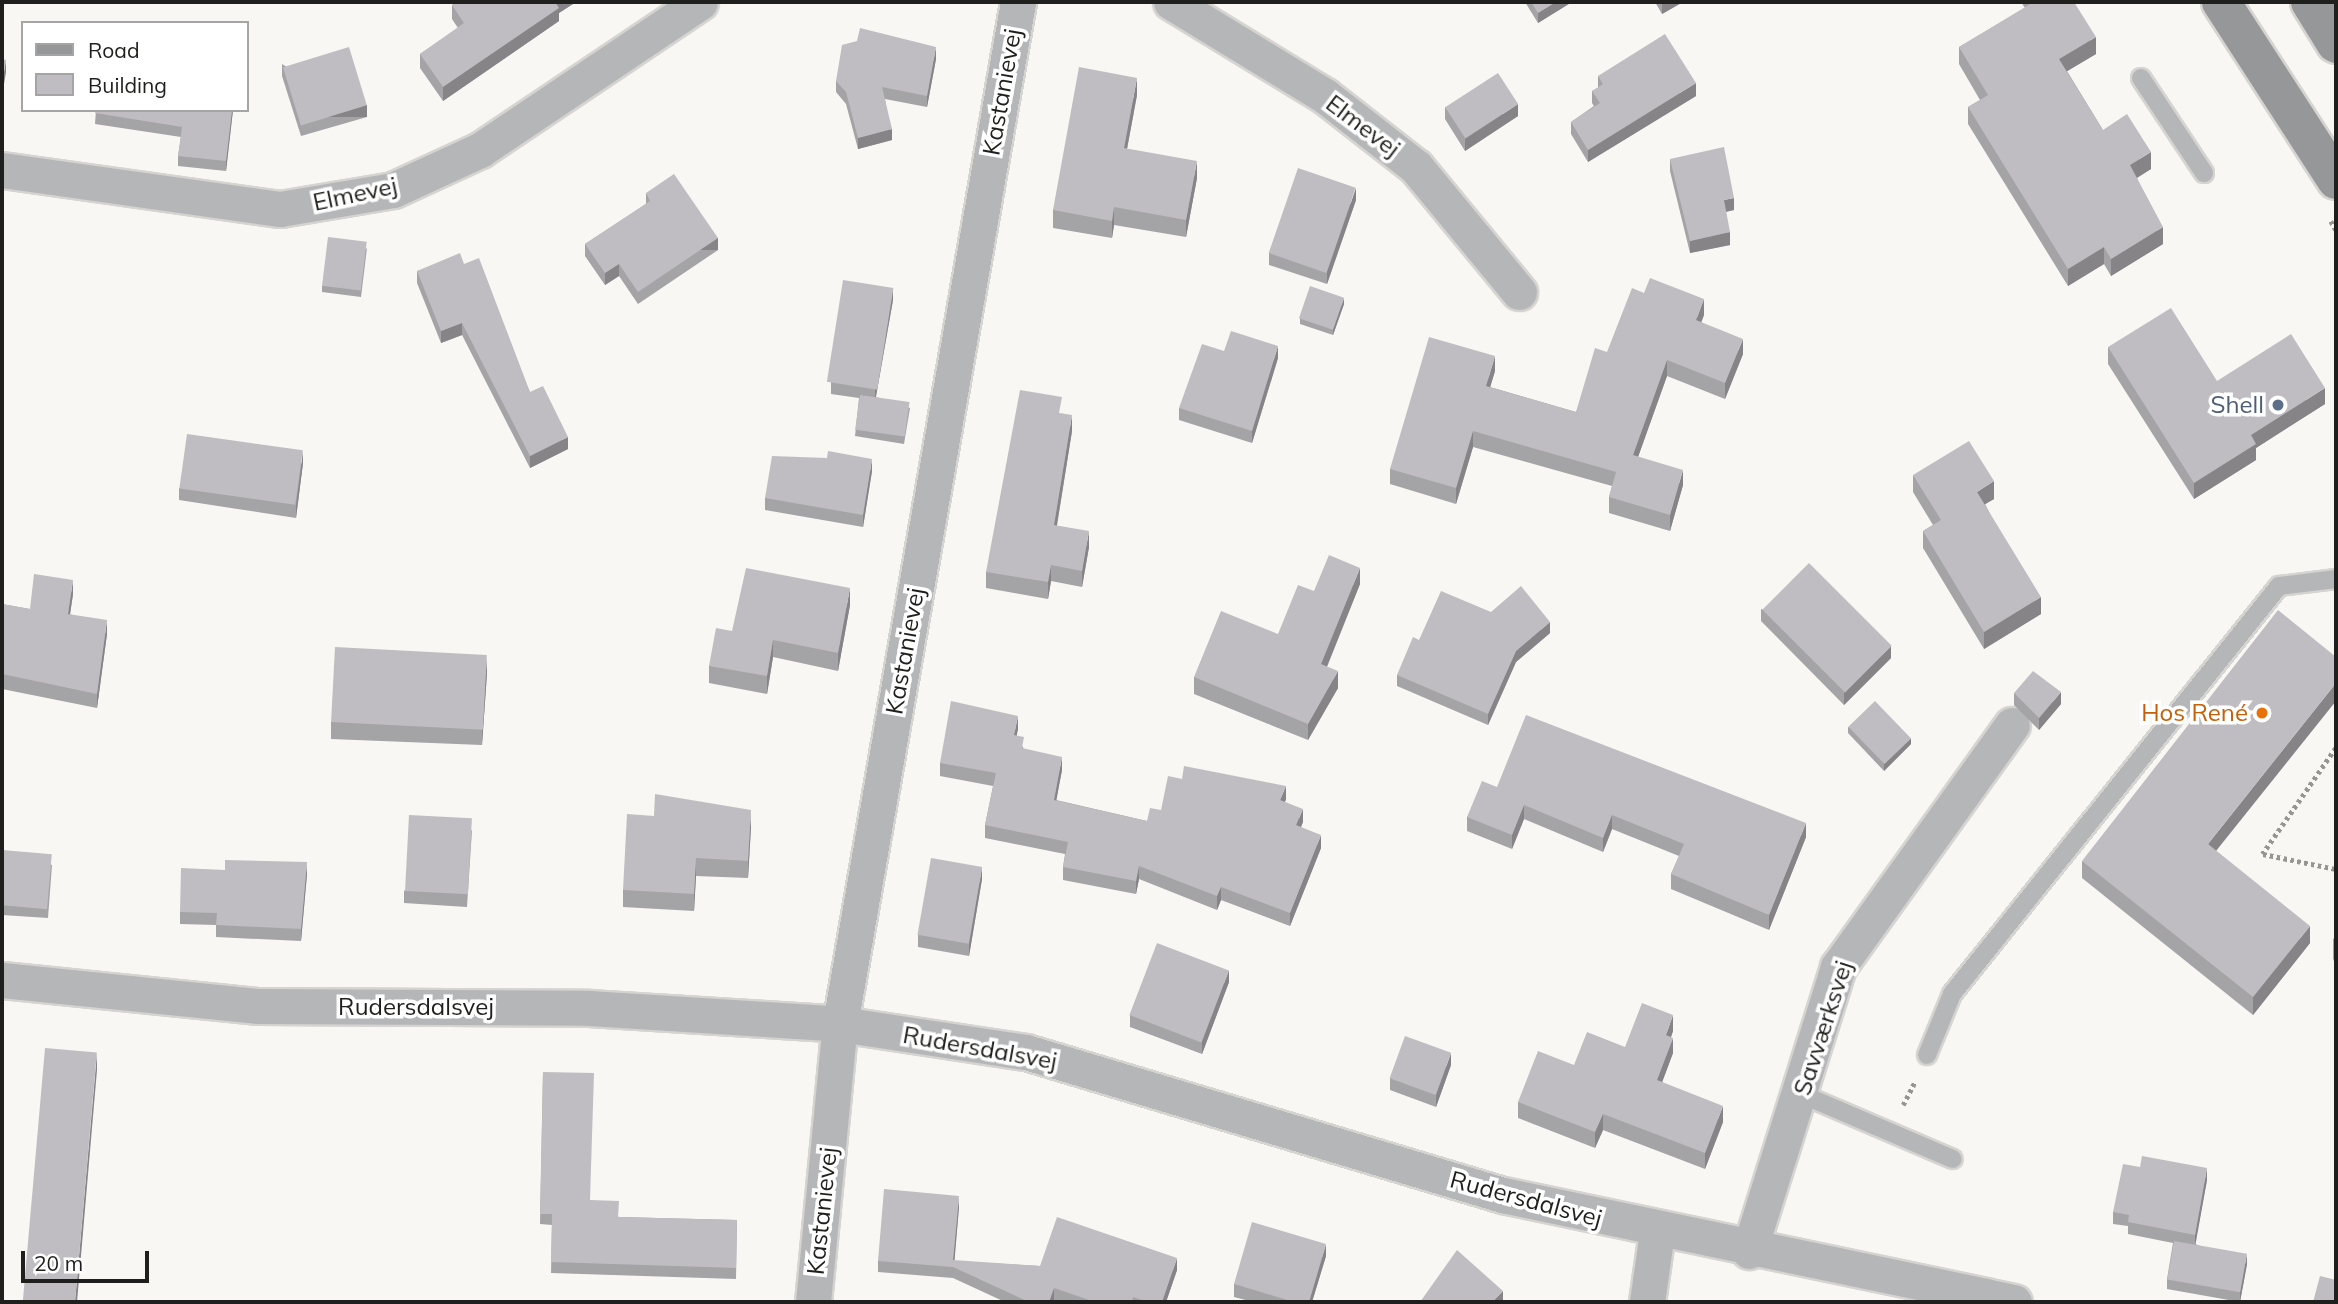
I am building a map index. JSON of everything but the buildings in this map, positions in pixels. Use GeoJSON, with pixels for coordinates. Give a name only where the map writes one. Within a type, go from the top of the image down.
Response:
{"type":"FeatureCollection","features":[{"type":"Feature","properties":{"kind":"main road"},"geometry":{"type":"LineString","coordinates":[[2221,2],[2336,180]]}},
{"type":"Feature","properties":{"kind":"main road"},"geometry":{"type":"LineString","coordinates":[[2309,2],[2336,44]]}},
{"type":"Feature","properties":{"kind":"street","name":"Elmevej"},"geometry":{"type":"LineString","coordinates":[[2,170],[280,209],[393,190],[480,149],[700,2]]}},
{"type":"Feature","properties":{"kind":"street","name":"Kastanievej"},"geometry":{"type":"LineString","coordinates":[[813,1302],[840,1024],[1018,2]]}},
{"type":"Feature","properties":{"kind":"street","name":"Elmevej"},"geometry":{"type":"LineString","coordinates":[[1171,2],[1325,96],[1416,167],[1519,292]]}},
{"type":"Feature","properties":{"kind":"street","name":"Savværksvej"},"geometry":{"type":"LineString","coordinates":[[1749,1251],[1801,1094],[1838,967],[2012,725]]}},
{"type":"Feature","properties":{"kind":"street","name":"Rudersdalsvej"},"geometry":{"type":"LineString","coordinates":[[2,980],[259,1006],[589,1008],[840,1024],[1026,1052],[1503,1195],[1657,1232],[2014,1302]]}},
{"type":"Feature","properties":{"kind":"street"},"geometry":{"type":"LineString","coordinates":[[1647,1302],[1657,1232]]}},
{"type":"Feature","properties":{"kind":"lane"},"geometry":{"type":"LineString","coordinates":[[2141,78],[2204,173]]}},
{"type":"Feature","properties":{"kind":"lane"},"geometry":{"type":"LineString","coordinates":[[1927,1055],[1952,994],[2279,586],[2336,579]]}},
{"type":"Feature","properties":{"kind":"lane"},"geometry":{"type":"LineString","coordinates":[[1801,1094],[1952,1159]]}},
{"type":"Feature","properties":{"kind":"path"},"geometry":{"type":"LineString","coordinates":[[2336,748],[2263,854],[2336,869]]}},
{"type":"Feature","properties":{"kind":"path"},"geometry":{"type":"LineString","coordinates":[[1889,1132],[1927,1055]]}},
{"type":"Feature","properties":{"kind":"place","name":"Shell"},"geometry":{"type":"Point","coordinates":[2278,405]}},
{"type":"Feature","properties":{"kind":"place","name":"Hos René"},"geometry":{"type":"Point","coordinates":[2262,713]}}]}
